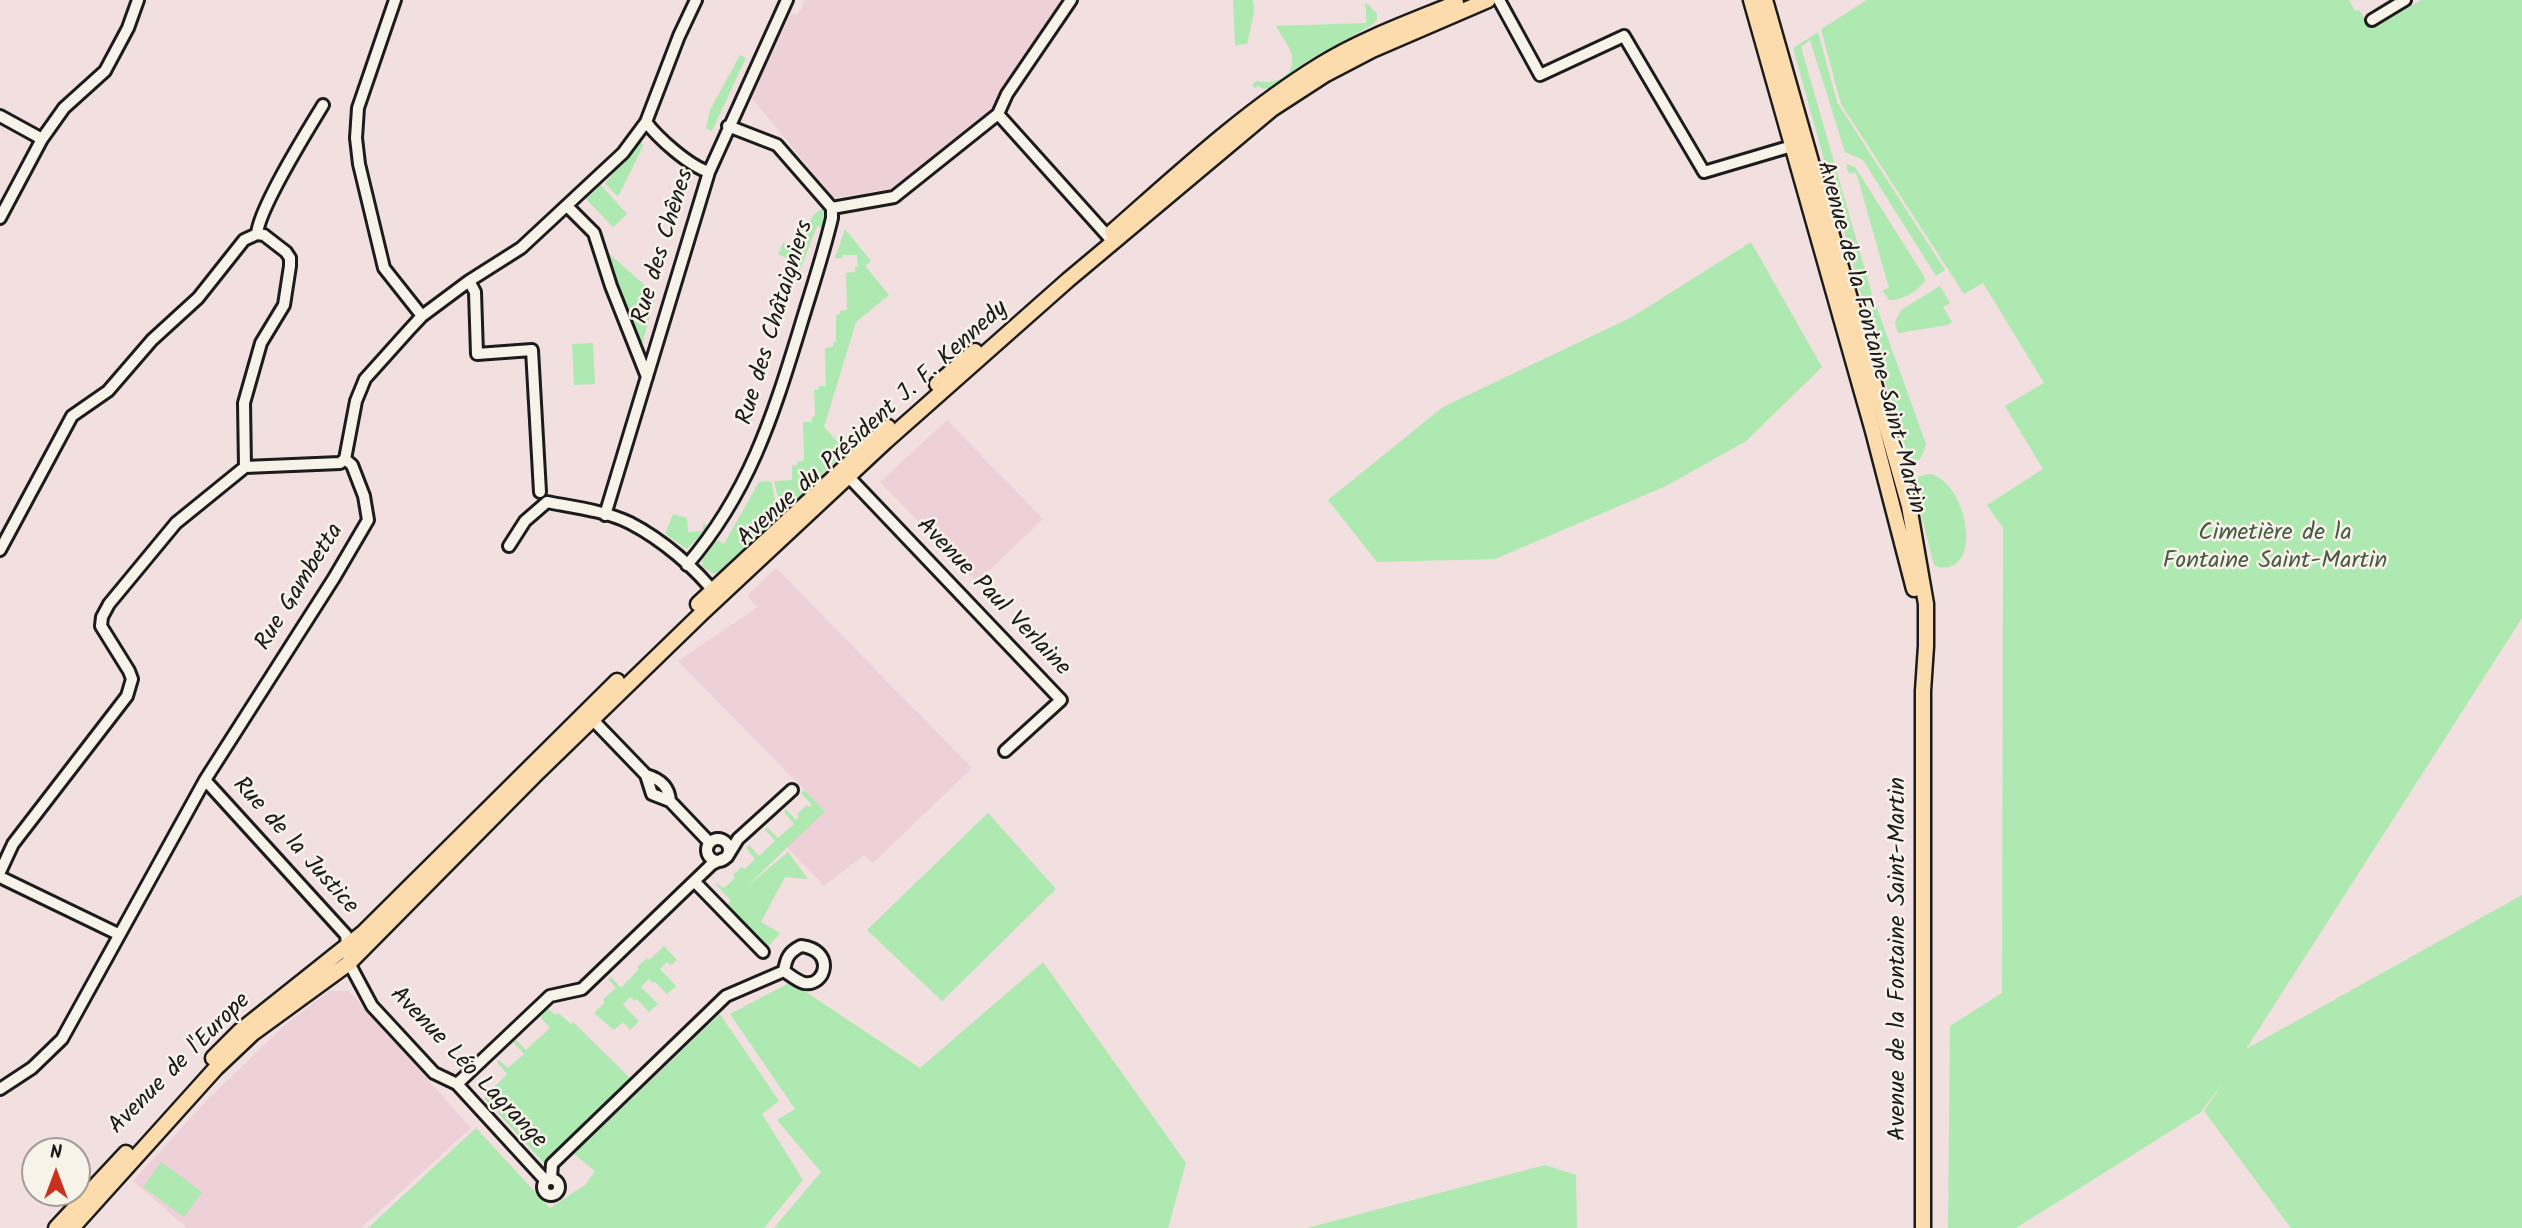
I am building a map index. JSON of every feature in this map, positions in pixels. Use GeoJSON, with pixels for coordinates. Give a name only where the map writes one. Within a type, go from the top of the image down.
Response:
{"type":"FeatureCollection","features":[{"type":"Feature","properties":{"kind":"main road","name":"Avenue du Président J. F. Kennedy"},"geometry":{"type":"LineString","coordinates":[[1110,239],[1136,209],[1267,100],[1321,64],[1368,40],[1464,0]]}},
{"type":"Feature","properties":{"kind":"main road","name":"Avenue du Président J. F. Kennedy"},"geometry":{"type":"LineString","coordinates":[[349,946],[578,718],[1062,272],[1110,239],[1293,95],[1372,50],[1488,0]]}},
{"type":"Feature","properties":{"kind":"main road","name":"Avenue de la Fontaine Saint-Martin"},"geometry":{"type":"LineString","coordinates":[[1751,0],[1799,144]]}},
{"type":"Feature","properties":{"kind":"main road","name":"Avenue de la Fontaine Saint-Martin"},"geometry":{"type":"LineString","coordinates":[[1765,0],[1814,197],[1909,506],[1926,604],[1923,691],[1923,1228]]}},
{"type":"Feature","properties":{"kind":"main road","name":"Avenue de la Fontaine Saint-Martin"},"geometry":{"type":"LineString","coordinates":[[1814,197],[1916,597],[1923,691]]}},
{"type":"Feature","properties":{"kind":"main road"},"geometry":{"type":"LineString","coordinates":[[1872,431],[1887,472],[1893,476],[1900,475]]}},
{"type":"Feature","properties":{"kind":"main road","name":"Avenue du Président J. F. Kennedy"},"geometry":{"type":"LineString","coordinates":[[349,963],[715,594]]}},
{"type":"Feature","properties":{"kind":"main road","name":"Avenue de l'Europe"},"geometry":{"type":"LineString","coordinates":[[57,1228],[182,1090],[231,1041],[267,1009],[349,946]]}},
{"type":"Feature","properties":{"kind":"main road","name":"Avenue de l'Europe"},"geometry":{"type":"LineString","coordinates":[[72,1228],[216,1068],[253,1033],[349,963]]}},
{"type":"Feature","properties":{"kind":"street"},"geometry":{"type":"LineString","coordinates":[[0,218],[42,139],[64,108],[105,71],[128,28],[138,0]]}},
{"type":"Feature","properties":{"kind":"street"},"geometry":{"type":"LineString","coordinates":[[395,0],[358,108],[356,138],[359,164],[384,268],[422,316]]}},
{"type":"Feature","properties":{"kind":"street"},"geometry":{"type":"LineString","coordinates":[[0,872],[13,844],[130,688],[132,678],[126,662],[101,626],[102,617],[109,604],[176,523],[245,467],[340,463],[345,459],[356,401],[365,379],[422,316],[520,248],[623,153],[646,122],[678,36],[696,0]]}},
{"type":"Feature","properties":{"kind":"street","name":"Rue des Chênes"},"geometry":{"type":"LineString","coordinates":[[605,515],[709,172],[787,0]]}},
{"type":"Feature","properties":{"kind":"street"},"geometry":{"type":"LineString","coordinates":[[832,208],[894,197],[998,114],[1007,94],[1071,0]]}},
{"type":"Feature","properties":{"kind":"street"},"geometry":{"type":"LineString","coordinates":[[1499,0],[1540,75],[1624,36],[1704,172],[1799,144]]}},
{"type":"Feature","properties":{"kind":"street"},"geometry":{"type":"LineString","coordinates":[[2372,20],[2405,0]]}},
{"type":"Feature","properties":{"kind":"street"},"geometry":{"type":"LineString","coordinates":[[257,234],[260,221],[285,172],[323,105]]}},
{"type":"Feature","properties":{"kind":"street"},"geometry":{"type":"LineString","coordinates":[[998,114],[1110,239]]}},
{"type":"Feature","properties":{"kind":"street"},"geometry":{"type":"LineString","coordinates":[[0,116],[42,139]]}},
{"type":"Feature","properties":{"kind":"street"},"geometry":{"type":"LineString","coordinates":[[646,122],[685,158],[701,170],[709,172]]}},
{"type":"Feature","properties":{"kind":"street","name":"Rue des Châtaigniers"},"geometry":{"type":"LineString","coordinates":[[687,565],[711,536],[757,455],[773,414],[827,240],[832,208],[777,145],[729,126]]}},
{"type":"Feature","properties":{"kind":"street"},"geometry":{"type":"LineString","coordinates":[[567,206],[594,233],[611,286],[647,377]]}},
{"type":"Feature","properties":{"kind":"street"},"geometry":{"type":"LineString","coordinates":[[0,550],[72,416],[108,391],[152,340],[198,298],[244,240],[257,234],[264,235],[286,252],[290,266],[284,305],[261,343],[244,402],[245,467]]}},
{"type":"Feature","properties":{"kind":"street"},"geometry":{"type":"LineString","coordinates":[[469,281],[475,292],[477,354],[533,351],[540,492]]}},
{"type":"Feature","properties":{"kind":"street","name":"Rue Gambetta"},"geometry":{"type":"LineString","coordinates":[[0,1089],[32,1068],[62,1039],[205,780],[368,520],[364,496],[352,465],[345,459]]}},
{"type":"Feature","properties":{"kind":"street","name":"Avenue Paul Verlaine"},"geometry":{"type":"LineString","coordinates":[[845,473],[1061,700],[1005,751]]}},
{"type":"Feature","properties":{"kind":"street"},"geometry":{"type":"LineString","coordinates":[[509,546],[525,521],[547,502],[605,515],[629,522],[655,538],[715,594]]}},
{"type":"Feature","properties":{"kind":"street"},"geometry":{"type":"LineString","coordinates":[[592,719],[646,775],[652,794],[670,801],[710,843]]}},
{"type":"Feature","properties":{"kind":"street","name":"Rue de la Justice"},"geometry":{"type":"LineString","coordinates":[[205,780],[346,935],[349,946]]}},
{"type":"Feature","properties":{"kind":"street"},"geometry":{"type":"LineString","coordinates":[[457,1084],[550,996],[582,989],[712,864],[723,860],[738,839],[792,790]]}},
{"type":"Feature","properties":{"kind":"street"},"geometry":{"type":"LineString","coordinates":[[723,860],[715,860],[708,855],[707,847],[716,839],[724,842],[738,839]]}},
{"type":"Feature","properties":{"kind":"street"},"geometry":{"type":"LineString","coordinates":[[723,860],[729,849],[724,842]]}},
{"type":"Feature","properties":{"kind":"street"},"geometry":{"type":"LineString","coordinates":[[0,877],[118,934]]}},
{"type":"Feature","properties":{"kind":"street"},"geometry":{"type":"LineString","coordinates":[[695,882],[763,952]]}},
{"type":"Feature","properties":{"kind":"street","name":"Avenue Léo Lagrange"},"geometry":{"type":"LineString","coordinates":[[349,946],[349,963],[372,1006],[435,1073],[457,1084],[548,1179],[552,1164],[726,996],[784,971]]}},
{"type":"Feature","properties":{"kind":"shaded area"},"geometry":{"type":"Polygon","coordinates":[[[805,0],[1065,0],[992,111],[896,188],[834,198],[751,97],[791,14],[798,15],[805,0]]]}},
{"type":"Feature","properties":{"kind":"shaded area"},"geometry":{"type":"Polygon","coordinates":[[[947,420],[1043,519],[977,582],[880,482],[947,420]]]}},
{"type":"Feature","properties":{"kind":"shaded area"},"geometry":{"type":"Polygon","coordinates":[[[776,568],[972,768],[873,863],[864,855],[824,886],[787,847],[824,810],[678,661],[758,607],[747,596],[776,568]]]}},
{"type":"Feature","properties":{"kind":"shaded area"},"geometry":{"type":"Polygon","coordinates":[[[329,991],[349,991],[471,1128],[361,1228],[187,1228],[133,1181],[206,1101],[286,1024],[329,991]]]}},
{"type":"Feature","properties":{"kind":"green space"},"geometry":{"type":"Polygon","coordinates":[[[1233,0],[1253,0],[1254,12],[1247,44],[1235,45],[1233,0]]]}},
{"type":"Feature","properties":{"kind":"green space","name":"Cimetière de la Fontaine Saint-Martin"},"geometry":{"type":"Polygon","coordinates":[[[1867,0],[2349,0],[2355,11],[2359,10],[2372,29],[2421,0],[2522,0],[2522,618],[2246,1049],[2522,895],[2522,1228],[2291,1228],[2204,1111],[2224,1081],[2201,1112],[2016,1228],[1948,1228],[1950,1026],[2002,993],[2003,528],[1987,505],[2043,469],[2005,406],[2044,383],[1983,283],[1964,294],[1841,104],[1821,29],[1867,0]]]}},
{"type":"Feature","properties":{"kind":"green space"},"geometry":{"type":"Polygon","coordinates":[[[1364,3],[1377,14],[1377,20],[1372,25],[1306,62],[1271,88],[1255,88],[1252,85],[1256,81],[1275,81],[1290,70],[1291,53],[1276,26],[1366,23],[1364,3]]]}},
{"type":"Feature","properties":{"kind":"green space"},"geometry":{"type":"Polygon","coordinates":[[[1818,32],[1837,102],[1945,270],[1936,276],[1863,160],[1845,152],[1810,40],[1801,47],[1872,294],[1926,444],[1920,458],[1909,466],[1793,48],[1818,32]]]}},
{"type":"Feature","properties":{"kind":"green space"},"geometry":{"type":"Polygon","coordinates":[[[740,55],[746,58],[712,131],[706,128],[710,110],[740,55]]]}},
{"type":"Feature","properties":{"kind":"green space"},"geometry":{"type":"Polygon","coordinates":[[[641,141],[643,146],[617,196],[605,183],[641,141]]]}},
{"type":"Feature","properties":{"kind":"green space"},"geometry":{"type":"Polygon","coordinates":[[[1846,164],[1855,167],[1924,276],[1922,285],[1904,297],[1889,300],[1882,290],[1889,288],[1856,172],[1849,174],[1846,164]]]}},
{"type":"Feature","properties":{"kind":"green space"},"geometry":{"type":"Polygon","coordinates":[[[601,185],[627,214],[613,227],[586,199],[601,185]]]}},
{"type":"Feature","properties":{"kind":"green space"},"geometry":{"type":"Polygon","coordinates":[[[825,209],[825,228],[817,226],[798,275],[791,260],[778,254],[783,243],[802,248],[811,219],[825,209]]]}},
{"type":"Feature","properties":{"kind":"green space"},"geometry":{"type":"Polygon","coordinates":[[[845,229],[871,261],[865,266],[889,295],[856,322],[824,427],[846,451],[782,514],[774,481],[792,480],[792,465],[804,461],[803,422],[812,422],[812,417],[815,416],[814,390],[818,390],[819,386],[826,386],[825,348],[833,347],[833,342],[836,342],[836,315],[847,310],[846,273],[855,272],[855,267],[858,267],[857,255],[835,258],[845,229]]]}},
{"type":"Feature","properties":{"kind":"green space"},"geometry":{"type":"Polygon","coordinates":[[[1751,242],[1822,367],[1746,441],[1666,486],[1495,559],[1377,562],[1328,500],[1443,407],[1632,317],[1751,242]]]}},
{"type":"Feature","properties":{"kind":"green space"},"geometry":{"type":"Polygon","coordinates":[[[607,252],[656,295],[641,348],[607,260],[607,252]]]}},
{"type":"Feature","properties":{"kind":"green space"},"geometry":{"type":"Polygon","coordinates":[[[1940,286],[1950,303],[1943,307],[1952,322],[1898,333],[1895,322],[1901,310],[1940,286]]]}},
{"type":"Feature","properties":{"kind":"green space"},"geometry":{"type":"Polygon","coordinates":[[[593,343],[595,384],[574,385],[572,344],[593,343]]]}},
{"type":"Feature","properties":{"kind":"green space"},"geometry":{"type":"Polygon","coordinates":[[[1929,474],[1941,479],[1951,489],[1964,519],[1965,549],[1959,561],[1949,567],[1934,565],[1913,482],[1920,476],[1929,474]]]}},
{"type":"Feature","properties":{"kind":"green space"},"geometry":{"type":"Polygon","coordinates":[[[771,481],[779,517],[774,521],[771,518],[762,527],[765,530],[713,574],[702,566],[703,559],[717,540],[724,544],[759,482],[771,481]]]}},
{"type":"Feature","properties":{"kind":"green space"},"geometry":{"type":"Polygon","coordinates":[[[673,514],[687,518],[688,532],[703,531],[703,524],[706,524],[706,529],[687,549],[665,534],[673,514]]]}},
{"type":"Feature","properties":{"kind":"green space"},"geometry":{"type":"Polygon","coordinates":[[[804,790],[825,811],[745,888],[788,852],[808,879],[785,877],[761,922],[780,933],[767,948],[726,906],[731,901],[714,882],[724,888],[735,878],[733,875],[742,867],[745,869],[755,859],[746,848],[749,845],[759,856],[775,841],[765,830],[767,827],[778,838],[794,824],[784,812],[786,809],[796,820],[799,817],[797,814],[807,805],[812,805],[801,793],[804,790]]]}},
{"type":"Feature","properties":{"kind":"green space"},"geometry":{"type":"Polygon","coordinates":[[[988,813],[1056,889],[942,1001],[867,930],[988,813]]]}},
{"type":"Feature","properties":{"kind":"green space"},"geometry":{"type":"Polygon","coordinates":[[[664,946],[677,960],[671,965],[667,962],[660,969],[676,986],[667,994],[649,979],[641,987],[658,1004],[649,1012],[637,999],[635,1001],[630,997],[623,1005],[639,1021],[630,1030],[623,1022],[614,1030],[594,1013],[605,1002],[603,999],[616,988],[608,979],[611,977],[621,988],[639,969],[637,967],[664,946]]]}},
{"type":"Feature","properties":{"kind":"green space"},"geometry":{"type":"Polygon","coordinates":[[[1043,962],[1186,1163],[1168,1228],[774,1228],[821,1172],[777,1120],[795,1109],[730,1014],[791,982],[920,1068],[1043,962]]]}},
{"type":"Feature","properties":{"kind":"green space"},"geometry":{"type":"Polygon","coordinates":[[[548,1008],[571,1024],[573,1022],[632,1080],[546,1165],[484,1098],[507,1074],[497,1062],[499,1060],[508,1068],[524,1054],[513,1042],[516,1040],[526,1050],[550,1028],[540,1017],[548,1008]]]}},
{"type":"Feature","properties":{"kind":"green space"},"geometry":{"type":"Polygon","coordinates":[[[720,1014],[779,1101],[762,1114],[803,1180],[764,1228],[368,1228],[476,1128],[550,1208],[585,1185],[595,1171],[574,1154],[720,1014]]]}},
{"type":"Feature","properties":{"kind":"green space"},"geometry":{"type":"Polygon","coordinates":[[[161,1162],[202,1192],[184,1217],[143,1187],[161,1162]]]}},
{"type":"Feature","properties":{"kind":"green space"},"geometry":{"type":"Polygon","coordinates":[[[1545,1165],[1576,1175],[1577,1228],[1307,1228],[1545,1165]]]}}]}
